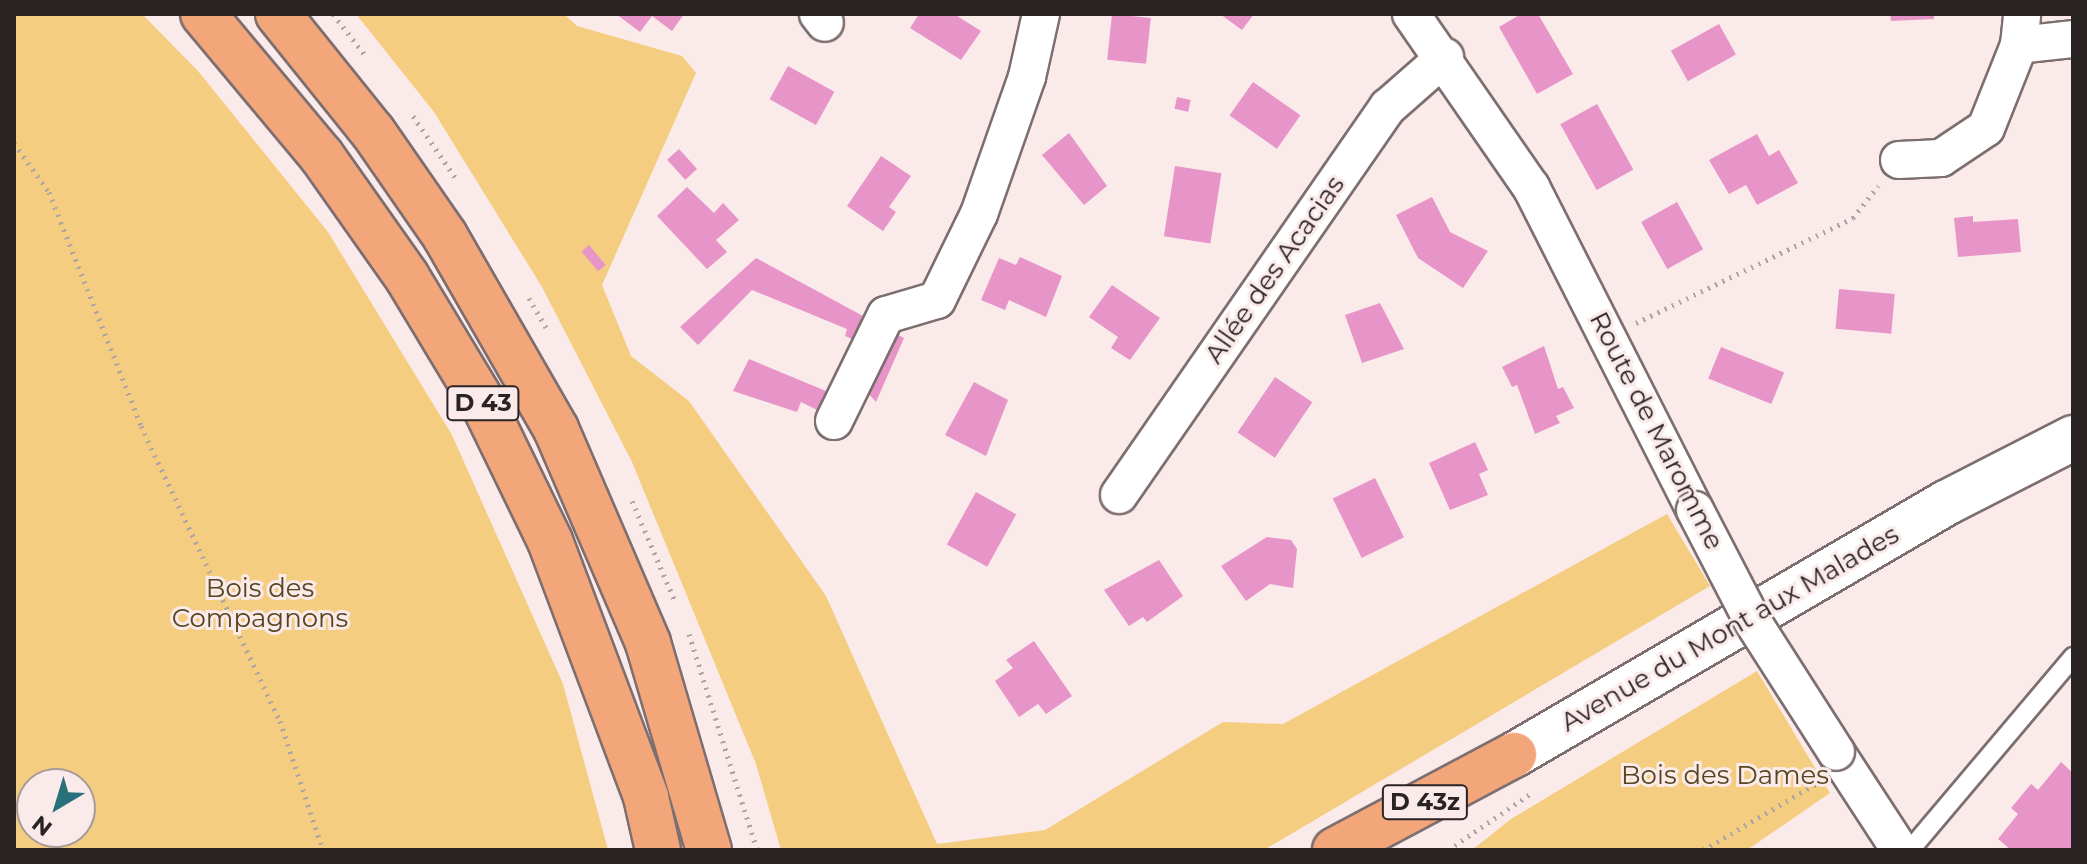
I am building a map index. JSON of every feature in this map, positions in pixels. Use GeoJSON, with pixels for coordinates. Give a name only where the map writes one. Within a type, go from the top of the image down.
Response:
{"type":"FeatureCollection","features":[{"type":"Feature","properties":{"kind":"highway","name":"D 43"},"geometry":{"type":"LineString","coordinates":[[203,14],[321,155],[407,277],[483,403],[550,541],[646,797],[658,850]]}},
{"type":"Feature","properties":{"kind":"highway","name":"D 43"},"geometry":{"type":"LineString","coordinates":[[278,14],[373,132],[445,236],[556,429],[648,643],[709,850]]}},
{"type":"Feature","properties":{"kind":"highway","name":"D 43z"},"geometry":{"type":"LineString","coordinates":[[1335,850],[1514,755]]}},
{"type":"Feature","properties":{"kind":"highway"},"geometry":{"type":"LineString","coordinates":[[1394,850],[1514,755]]}},
{"type":"Feature","properties":{"kind":"street"},"geometry":{"type":"LineString","coordinates":[[834,421],[886,315],[937,300],[979,214],[1027,77],[1041,14]]}},
{"type":"Feature","properties":{"kind":"street","name":"Route de Maromme"},"geometry":{"type":"LineString","coordinates":[[1411,14],[1445,57],[1531,187],[1753,622],[1900,850]]}},
{"type":"Feature","properties":{"kind":"street"},"geometry":{"type":"LineString","coordinates":[[1899,160],[1941,158],[1986,128],[2020,30],[2073,39]]}},
{"type":"Feature","properties":{"kind":"street","name":"Allée des Acacias"},"geometry":{"type":"LineString","coordinates":[[1119,495],[1388,107],[1445,57]]}},
{"type":"Feature","properties":{"kind":"street","name":"Avenue du Mont aux Malades"},"geometry":{"type":"LineString","coordinates":[[1946,503],[2073,418]]}},
{"type":"Feature","properties":{"kind":"street","name":"Avenue du Mont aux Malades"},"geometry":{"type":"LineString","coordinates":[[1514,755],[1946,503],[2073,438]]}},
{"type":"Feature","properties":{"kind":"lane"},"geometry":{"type":"LineString","coordinates":[[1910,850],[2073,657]]}},
{"type":"Feature","properties":{"kind":"path"},"geometry":{"type":"LineString","coordinates":[[14,143],[49,192],[141,426],[280,721],[323,850]]}},
{"type":"Feature","properties":{"kind":"path"},"geometry":{"type":"LineString","coordinates":[[1610,337],[1853,218],[1899,160]]}},
{"type":"Feature","properties":{"kind":"path"},"geometry":{"type":"LineString","coordinates":[[1703,850],[1840,760]]}},
{"type":"Feature","properties":{"kind":"green space","name":"Bois des Compagnons"},"geometry":{"type":"Polygon","coordinates":[[[14,14],[142,14],[198,71],[328,232],[452,435],[563,684],[608,850],[14,850],[14,14]]]}},
{"type":"Feature","properties":{"kind":"green space"},"geometry":{"type":"Polygon","coordinates":[[[356,14],[564,14],[577,26],[682,56],[696,73],[602,285],[631,356],[689,401],[826,596],[937,844],[1045,830],[1223,722],[1283,724],[1667,514],[1710,586],[1264,850],[781,850],[756,764],[632,462],[542,287],[434,112],[356,14]]]}},
{"type":"Feature","properties":{"kind":"green space","name":"Bois des Dames"},"geometry":{"type":"Polygon","coordinates":[[[1757,671],[1830,793],[1747,850],[1472,850],[1511,819],[1757,671]]]}},
{"type":"Feature","properties":{"kind":"building"},"geometry":{"type":"Polygon","coordinates":[[[616,14],[684,14],[672,31],[652,16],[640,32],[616,14]]]}},
{"type":"Feature","properties":{"kind":"building"},"geometry":{"type":"Polygon","coordinates":[[[919,14],[954,14],[981,31],[961,60],[910,28],[919,14]]]}},
{"type":"Feature","properties":{"kind":"building"},"geometry":{"type":"Polygon","coordinates":[[[1112,14],[1151,18],[1146,64],[1107,60],[1112,14]]]}},
{"type":"Feature","properties":{"kind":"building"},"geometry":{"type":"Polygon","coordinates":[[[1220,14],[1254,14],[1242,30],[1220,14]]]}},
{"type":"Feature","properties":{"kind":"building"},"geometry":{"type":"Polygon","coordinates":[[[1521,14],[1538,14],[1573,74],[1537,94],[1499,27],[1521,14]]]}},
{"type":"Feature","properties":{"kind":"building"},"geometry":{"type":"Polygon","coordinates":[[[1890,14],[1934,14],[1934,19],[1891,21],[1890,14]]]}},
{"type":"Feature","properties":{"kind":"building"},"geometry":{"type":"Polygon","coordinates":[[[1719,24],[1736,55],[1688,81],[1671,51],[1719,24]]]}},
{"type":"Feature","properties":{"kind":"building"},"geometry":{"type":"Polygon","coordinates":[[[788,66],[834,92],[816,125],[770,99],[788,66]]]}},
{"type":"Feature","properties":{"kind":"building"},"geometry":{"type":"Polygon","coordinates":[[[1253,82],[1301,115],[1277,149],[1229,116],[1253,82]]]}},
{"type":"Feature","properties":{"kind":"building"},"geometry":{"type":"Polygon","coordinates":[[[1177,97],[1191,100],[1188,112],[1175,109],[1177,97]]]}},
{"type":"Feature","properties":{"kind":"building"},"geometry":{"type":"Polygon","coordinates":[[[1597,104],[1633,170],[1597,190],[1560,124],[1597,104]]]}},
{"type":"Feature","properties":{"kind":"building"},"geometry":{"type":"Polygon","coordinates":[[[1069,133],[1107,186],[1084,205],[1042,155],[1069,133]]]}},
{"type":"Feature","properties":{"kind":"building"},"geometry":{"type":"Polygon","coordinates":[[[1757,134],[1769,156],[1779,150],[1798,183],[1757,205],[1746,185],[1729,194],[1709,160],[1757,134]]]}},
{"type":"Feature","properties":{"kind":"building"},"geometry":{"type":"Polygon","coordinates":[[[679,149],[697,169],[685,180],[667,160],[679,149]]]}},
{"type":"Feature","properties":{"kind":"building"},"geometry":{"type":"Polygon","coordinates":[[[881,156],[911,176],[889,207],[896,212],[883,231],[847,206],[881,156]]]}},
{"type":"Feature","properties":{"kind":"building"},"geometry":{"type":"Polygon","coordinates":[[[1175,166],[1221,173],[1210,243],[1164,236],[1175,166]]]}},
{"type":"Feature","properties":{"kind":"building"},"geometry":{"type":"Polygon","coordinates":[[[687,187],[714,213],[723,203],[739,220],[716,240],[727,252],[707,269],[657,216],[687,187]]]}},
{"type":"Feature","properties":{"kind":"building"},"geometry":{"type":"Polygon","coordinates":[[[1432,197],[1450,232],[1488,251],[1463,288],[1418,258],[1396,215],[1432,197]]]}},
{"type":"Feature","properties":{"kind":"building"},"geometry":{"type":"Polygon","coordinates":[[[1677,202],[1703,249],[1667,269],[1641,222],[1677,202]]]}},
{"type":"Feature","properties":{"kind":"building"},"geometry":{"type":"Polygon","coordinates":[[[1973,216],[1973,222],[2018,219],[2021,252],[1958,257],[1954,218],[1973,216]]]}},
{"type":"Feature","properties":{"kind":"building"},"geometry":{"type":"Polygon","coordinates":[[[589,245],[606,265],[598,271],[581,251],[589,245]]]}},
{"type":"Feature","properties":{"kind":"building"},"geometry":{"type":"Polygon","coordinates":[[[1020,257],[1062,276],[1046,317],[1009,300],[1005,310],[981,300],[999,258],[1016,265],[1020,257]]]}},
{"type":"Feature","properties":{"kind":"building"},"geometry":{"type":"Polygon","coordinates":[[[756,258],[863,316],[852,339],[845,336],[847,329],[752,290],[698,345],[680,327],[756,258]]]}},
{"type":"Feature","properties":{"kind":"building"},"geometry":{"type":"Polygon","coordinates":[[[1112,285],[1160,318],[1130,360],[1111,348],[1118,337],[1089,317],[1112,285]]]}},
{"type":"Feature","properties":{"kind":"building"},"geometry":{"type":"Polygon","coordinates":[[[1839,289],[1895,294],[1891,334],[1836,329],[1839,289]]]}},
{"type":"Feature","properties":{"kind":"building"},"geometry":{"type":"Polygon","coordinates":[[[1380,303],[1404,349],[1362,363],[1345,315],[1380,303]]]}},
{"type":"Feature","properties":{"kind":"building"},"geometry":{"type":"Polygon","coordinates":[[[887,329],[904,338],[876,402],[866,391],[887,329]]]}},
{"type":"Feature","properties":{"kind":"building"},"geometry":{"type":"Polygon","coordinates":[[[1544,346],[1558,389],[1563,387],[1574,408],[1556,416],[1560,423],[1535,434],[1517,385],[1512,387],[1502,367],[1544,346]]]}},
{"type":"Feature","properties":{"kind":"building"},"geometry":{"type":"Polygon","coordinates":[[[1721,347],[1784,372],[1771,404],[1708,379],[1721,347]]]}},
{"type":"Feature","properties":{"kind":"building"},"geometry":{"type":"Polygon","coordinates":[[[749,359],[826,391],[817,410],[801,402],[797,412],[733,391],[749,359]]]}},
{"type":"Feature","properties":{"kind":"building"},"geometry":{"type":"Polygon","coordinates":[[[1275,377],[1312,402],[1275,458],[1238,433],[1275,377]]]}},
{"type":"Feature","properties":{"kind":"building"},"geometry":{"type":"Polygon","coordinates":[[[974,382],[1008,400],[986,456],[945,435],[974,382]]]}},
{"type":"Feature","properties":{"kind":"building"},"geometry":{"type":"Polygon","coordinates":[[[1475,442],[1488,470],[1479,474],[1488,495],[1450,510],[1429,463],[1475,442]]]}},
{"type":"Feature","properties":{"kind":"building"},"geometry":{"type":"Polygon","coordinates":[[[1375,478],[1404,537],[1362,558],[1333,499],[1375,478]]]}},
{"type":"Feature","properties":{"kind":"building"},"geometry":{"type":"Polygon","coordinates":[[[976,492],[1016,514],[987,567],[947,544],[976,492]]]}},
{"type":"Feature","properties":{"kind":"building"},"geometry":{"type":"Polygon","coordinates":[[[1267,537],[1291,540],[1297,549],[1293,588],[1270,584],[1246,601],[1221,566],[1267,537]]]}},
{"type":"Feature","properties":{"kind":"building"},"geometry":{"type":"Polygon","coordinates":[[[1159,560],[1183,596],[1147,622],[1143,617],[1129,626],[1104,590],[1159,560]]]}},
{"type":"Feature","properties":{"kind":"building"},"geometry":{"type":"Polygon","coordinates":[[[1034,641],[1072,696],[1046,714],[1038,704],[1019,717],[995,681],[1013,668],[1006,660],[1034,641]]]}},
{"type":"Feature","properties":{"kind":"building"},"geometry":{"type":"Polygon","coordinates":[[[2061,762],[2073,773],[2073,850],[2011,850],[1998,839],[2018,814],[2011,808],[2031,784],[2038,790],[2061,762]]]}}]}
